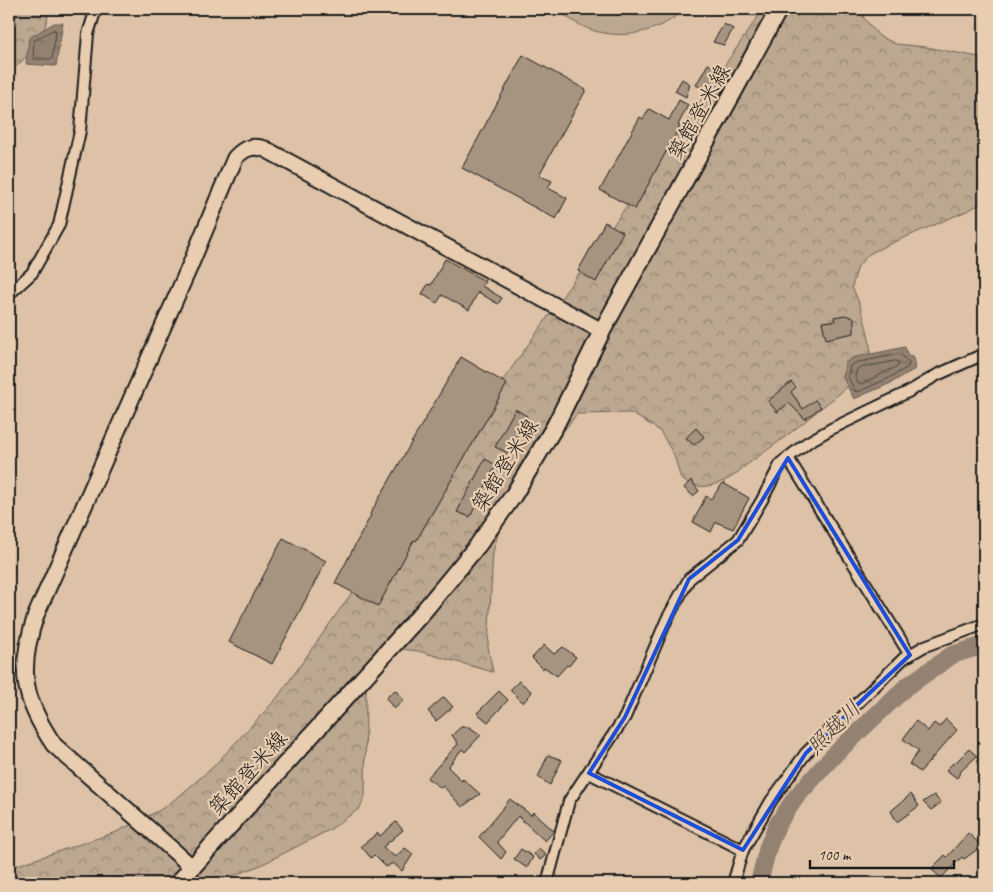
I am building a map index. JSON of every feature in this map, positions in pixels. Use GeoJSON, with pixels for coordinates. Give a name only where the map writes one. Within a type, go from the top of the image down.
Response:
{"type":"FeatureCollection","features":[{"type":"Feature","properties":{"kind":"main road","name":"築館登米線"},"geometry":{"type":"LineString","coordinates":[[178,883],[422,613],[478,545],[513,496],[555,426],[602,331],[779,9]]}},
{"type":"Feature","properties":{"kind":"street"},"geometry":{"type":"LineString","coordinates":[[9,294],[32,273],[59,225],[80,131],[88,34],[96,9]]}},
{"type":"Feature","properties":{"kind":"street"},"geometry":{"type":"LineString","coordinates":[[192,867],[54,745],[40,725],[29,699],[25,671],[28,641],[36,615],[189,268],[235,158],[242,151],[249,148],[257,146],[266,149],[602,331]]}},
{"type":"Feature","properties":{"kind":"street"},"geometry":{"type":"LineString","coordinates":[[546,883],[569,802],[625,717],[667,619],[688,580],[738,540],[781,463],[808,442],[831,429],[984,354]]}},
{"type":"Feature","properties":{"kind":"street"},"geometry":{"type":"LineString","coordinates":[[788,458],[910,655]]}},
{"type":"Feature","properties":{"kind":"street"},"geometry":{"type":"LineString","coordinates":[[733,883],[743,850],[771,802],[806,753],[889,671],[910,655],[925,646],[984,624]]}},
{"type":"Feature","properties":{"kind":"street"},"geometry":{"type":"LineString","coordinates":[[589,773],[743,850]]}},
{"type":"Feature","properties":{"kind":"highlighted area"},"geometry":{"type":"Polygon","coordinates":[[[788,458],[910,655],[806,753],[743,850],[589,773],[625,717],[689,579],[738,540],[788,458]]]}},
{"type":"Feature","properties":{"kind":"green space"},"geometry":{"type":"Polygon","coordinates":[[[9,9],[50,9],[41,41],[9,73],[9,9]]]}},
{"type":"Feature","properties":{"kind":"green space"},"geometry":{"type":"Polygon","coordinates":[[[558,9],[685,9],[671,20],[655,28],[638,33],[621,34],[604,33],[588,28],[572,20],[558,9]]]}},
{"type":"Feature","properties":{"kind":"green space"},"geometry":{"type":"Polygon","coordinates":[[[763,9],[861,9],[864,18],[879,36],[896,44],[926,47],[984,58],[984,202],[869,254],[858,266],[852,287],[865,323],[870,345],[869,360],[860,373],[848,386],[796,429],[728,479],[707,486],[692,485],[681,479],[674,455],[660,431],[631,413],[577,414],[507,502],[493,552],[488,647],[493,672],[418,651],[401,649],[388,652],[373,666],[366,689],[365,795],[360,808],[331,829],[261,865],[215,883],[9,883],[9,868],[116,832],[160,810],[213,767],[277,698],[680,131],[763,9]]]}},
{"type":"Feature","properties":{"kind":"water"},"geometry":{"type":"Polygon","coordinates":[[[54,23],[63,23],[56,66],[26,64],[29,38],[54,23]]]}},
{"type":"Feature","properties":{"kind":"water"},"geometry":{"type":"Polygon","coordinates":[[[905,347],[908,356],[913,357],[915,369],[891,383],[854,399],[843,378],[845,363],[852,358],[905,347]]]}},
{"type":"Feature","properties":{"kind":"building"},"geometry":{"type":"Polygon","coordinates":[[[724,24],[733,29],[724,45],[713,42],[724,24]]]}},
{"type":"Feature","properties":{"kind":"building"},"geometry":{"type":"Polygon","coordinates":[[[523,55],[586,90],[539,175],[552,181],[548,188],[567,198],[556,219],[462,168],[523,55]]]}},
{"type":"Feature","properties":{"kind":"building"},"geometry":{"type":"Polygon","coordinates":[[[708,64],[730,76],[719,97],[696,85],[708,64]]]}},
{"type":"Feature","properties":{"kind":"building"},"geometry":{"type":"Polygon","coordinates":[[[682,79],[690,84],[686,97],[675,91],[682,79]]]}},
{"type":"Feature","properties":{"kind":"building"},"geometry":{"type":"Polygon","coordinates":[[[679,100],[688,105],[678,125],[680,126],[635,209],[600,190],[640,117],[643,119],[649,109],[669,120],[679,100]]]}},
{"type":"Feature","properties":{"kind":"building"},"geometry":{"type":"Polygon","coordinates":[[[605,222],[623,232],[596,282],[578,271],[605,222]]]}},
{"type":"Feature","properties":{"kind":"building"},"geometry":{"type":"Polygon","coordinates":[[[445,259],[485,281],[482,286],[502,298],[498,304],[478,292],[469,310],[442,295],[437,303],[422,294],[428,284],[431,285],[445,259]]]}},
{"type":"Feature","properties":{"kind":"building"},"geometry":{"type":"Polygon","coordinates":[[[845,315],[854,318],[854,333],[826,339],[822,322],[835,321],[834,317],[845,315]]]}},
{"type":"Feature","properties":{"kind":"building"},"geometry":{"type":"Polygon","coordinates":[[[461,357],[507,384],[416,541],[414,540],[378,606],[335,583],[370,514],[461,357]]]}},
{"type":"Feature","properties":{"kind":"building"},"geometry":{"type":"Polygon","coordinates":[[[791,382],[796,387],[791,392],[803,409],[815,400],[821,407],[805,419],[789,403],[777,412],[768,401],[791,382]]]}},
{"type":"Feature","properties":{"kind":"building"},"geometry":{"type":"Polygon","coordinates":[[[515,409],[527,416],[508,453],[495,447],[515,409]]]}},
{"type":"Feature","properties":{"kind":"building"},"geometry":{"type":"Polygon","coordinates":[[[696,428],[704,437],[694,445],[686,438],[696,428]]]}},
{"type":"Feature","properties":{"kind":"building"},"geometry":{"type":"Polygon","coordinates":[[[485,459],[496,465],[470,517],[457,512],[485,459]]]}},
{"type":"Feature","properties":{"kind":"building"},"geometry":{"type":"Polygon","coordinates":[[[691,480],[699,491],[693,496],[684,488],[691,480]]]}},
{"type":"Feature","properties":{"kind":"building"},"geometry":{"type":"Polygon","coordinates":[[[723,483],[749,498],[733,529],[716,522],[711,532],[693,522],[706,496],[711,499],[723,483]]]}},
{"type":"Feature","properties":{"kind":"building"},"geometry":{"type":"Polygon","coordinates":[[[283,538],[326,561],[272,664],[229,642],[283,538]]]}},
{"type":"Feature","properties":{"kind":"building"},"geometry":{"type":"Polygon","coordinates":[[[544,645],[554,654],[563,647],[576,657],[557,676],[544,667],[543,669],[532,658],[544,645]]]}},
{"type":"Feature","properties":{"kind":"building"},"geometry":{"type":"Polygon","coordinates":[[[519,681],[532,692],[523,703],[510,690],[519,681]]]}},
{"type":"Feature","properties":{"kind":"building"},"geometry":{"type":"Polygon","coordinates":[[[395,690],[404,700],[394,709],[386,698],[395,690]]]}},
{"type":"Feature","properties":{"kind":"building"},"geometry":{"type":"Polygon","coordinates":[[[499,691],[508,700],[488,722],[477,713],[499,691]]]}},
{"type":"Feature","properties":{"kind":"building"},"geometry":{"type":"Polygon","coordinates":[[[444,697],[453,707],[436,721],[428,711],[444,697]]]}},
{"type":"Feature","properties":{"kind":"building"},"geometry":{"type":"Polygon","coordinates":[[[946,719],[957,730],[920,772],[909,764],[919,751],[903,739],[916,721],[928,731],[934,723],[939,727],[946,719]]]}},
{"type":"Feature","properties":{"kind":"building"},"geometry":{"type":"Polygon","coordinates":[[[461,727],[469,727],[481,735],[465,752],[462,749],[448,767],[462,781],[463,779],[480,794],[462,807],[443,786],[441,788],[427,778],[458,744],[452,735],[461,727]]]}},
{"type":"Feature","properties":{"kind":"building"},"geometry":{"type":"Polygon","coordinates":[[[969,749],[977,756],[961,771],[957,778],[946,770],[969,749]]]}},
{"type":"Feature","properties":{"kind":"building"},"geometry":{"type":"Polygon","coordinates":[[[548,755],[562,760],[550,785],[538,777],[548,755]]]}},
{"type":"Feature","properties":{"kind":"building"},"geometry":{"type":"Polygon","coordinates":[[[911,794],[919,806],[897,822],[891,811],[911,794]]]}},
{"type":"Feature","properties":{"kind":"building"},"geometry":{"type":"Polygon","coordinates":[[[934,795],[941,803],[931,810],[923,802],[934,795]]]}},
{"type":"Feature","properties":{"kind":"building"},"geometry":{"type":"Polygon","coordinates":[[[510,799],[531,815],[533,812],[554,831],[545,841],[518,816],[497,842],[506,852],[501,859],[479,837],[510,799]]]}},
{"type":"Feature","properties":{"kind":"building"},"geometry":{"type":"Polygon","coordinates":[[[396,822],[403,830],[383,847],[395,857],[405,848],[413,854],[402,871],[393,863],[386,867],[374,855],[371,858],[361,846],[378,833],[380,836],[396,822]]]}},
{"type":"Feature","properties":{"kind":"building"},"geometry":{"type":"Polygon","coordinates":[[[968,833],[982,846],[964,859],[962,857],[941,878],[931,869],[945,855],[947,857],[968,833]]]}},
{"type":"Feature","properties":{"kind":"building"},"geometry":{"type":"Polygon","coordinates":[[[539,848],[546,855],[540,860],[534,854],[539,848]]]}},
{"type":"Feature","properties":{"kind":"building"},"geometry":{"type":"Polygon","coordinates":[[[521,849],[533,857],[527,868],[514,859],[521,849]]]}},
{"type":"Feature","properties":{"kind":"waterway","name":"照越川"},"geometry":{"type":"LineString","coordinates":[[759,883],[768,847],[777,825],[796,797],[835,754],[906,687],[952,655],[984,645]]}}]}
